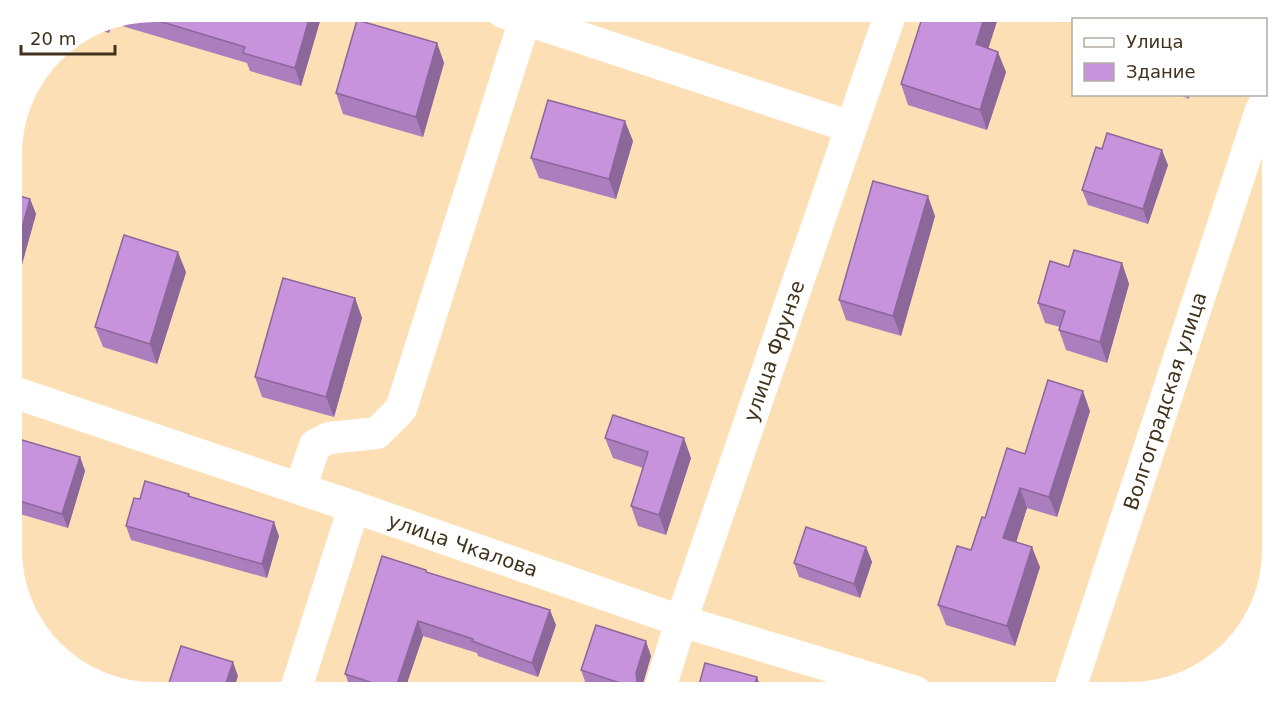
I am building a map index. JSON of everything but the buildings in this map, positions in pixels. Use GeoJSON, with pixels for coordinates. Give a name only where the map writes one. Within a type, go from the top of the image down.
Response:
{"type":"FeatureCollection","features":[{"type":"Feature","properties":{"kind":"street","name":"улица Фрунзе"},"geometry":{"type":"LineString","coordinates":[[662,681],[681,621],[887,22]]}},
{"type":"Feature","properties":{"kind":"street"},"geometry":{"type":"LineString","coordinates":[[300,489],[315,445],[329,438],[377,433],[401,410],[512,23]]}},
{"type":"Feature","properties":{"kind":"street"},"geometry":{"type":"LineString","coordinates":[[537,23],[851,127]]}},
{"type":"Feature","properties":{"kind":"street","name":"Волгоградская улица"},"geometry":{"type":"LineString","coordinates":[[1074,681],[1258,120]]}},
{"type":"Feature","properties":{"kind":"street","name":"улица Чкалова"},"geometry":{"type":"LineString","coordinates":[[22,395],[681,621],[880,681]]}},
{"type":"Feature","properties":{"kind":"street"},"geometry":{"type":"LineString","coordinates":[[298,682],[354,507]]}}]}
